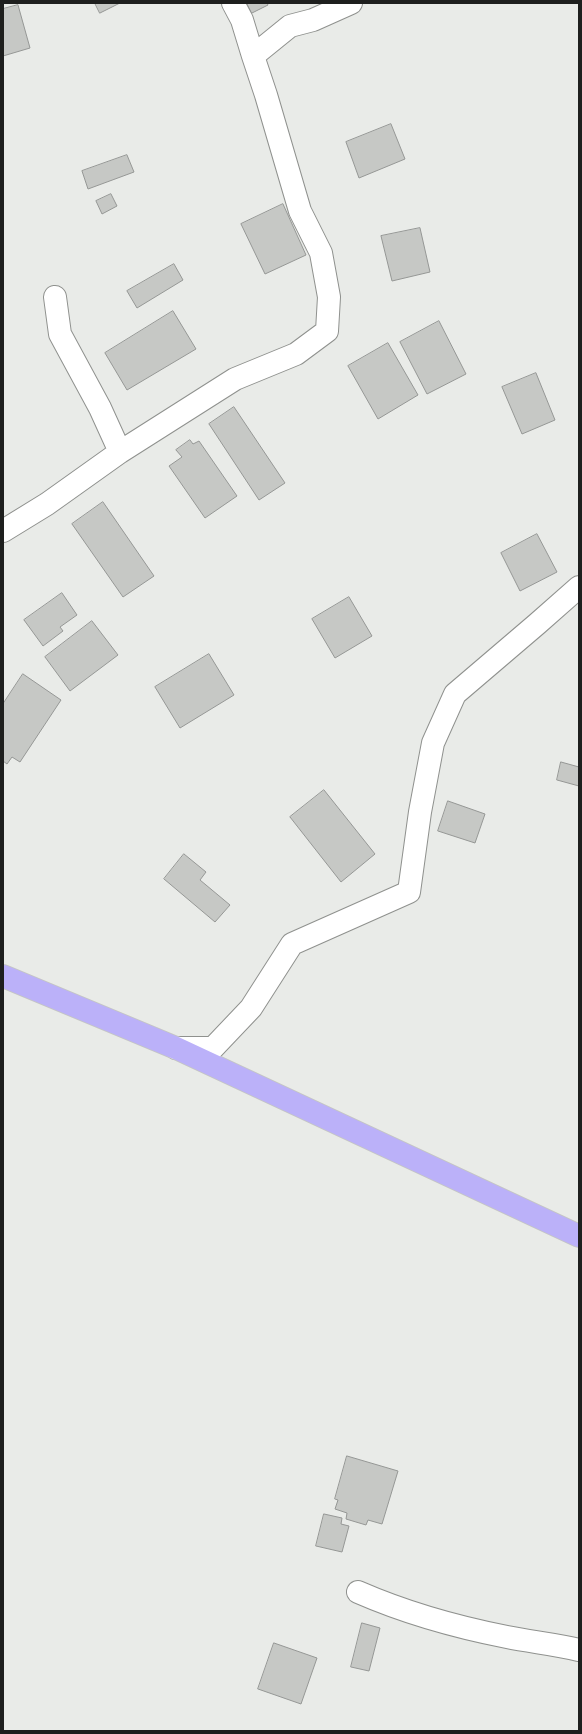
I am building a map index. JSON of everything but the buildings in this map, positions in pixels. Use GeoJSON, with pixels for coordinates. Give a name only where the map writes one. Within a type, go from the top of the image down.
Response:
{"type":"FeatureCollection","features":[{"type":"Feature","properties":{"kind":"main road"},"geometry":{"type":"LineString","coordinates":[[3,976],[176,1048],[579,1236]]}},
{"type":"Feature","properties":{"kind":"street"},"geometry":{"type":"LineString","coordinates":[[3,531],[47,504],[120,452],[235,379],[296,354],[327,331],[330,297],[321,253],[300,211],[242,20],[233,3]]}},
{"type":"Feature","properties":{"kind":"street"},"geometry":{"type":"LineString","coordinates":[[253,56],[290,26],[313,20],[351,3]]}},
{"type":"Feature","properties":{"kind":"street"},"geometry":{"type":"LineString","coordinates":[[55,297],[60,334],[100,408],[120,452]]}},
{"type":"Feature","properties":{"kind":"street"},"geometry":{"type":"LineString","coordinates":[[176,1048],[213,1048],[251,1008],[292,944],[409,892],[420,812],[433,743],[455,694],[579,586]]}},
{"type":"Feature","properties":{"kind":"street"},"geometry":{"type":"LineString","coordinates":[[358,1592],[388,1605],[445,1623],[508,1637],[579,1650]]}}]}
